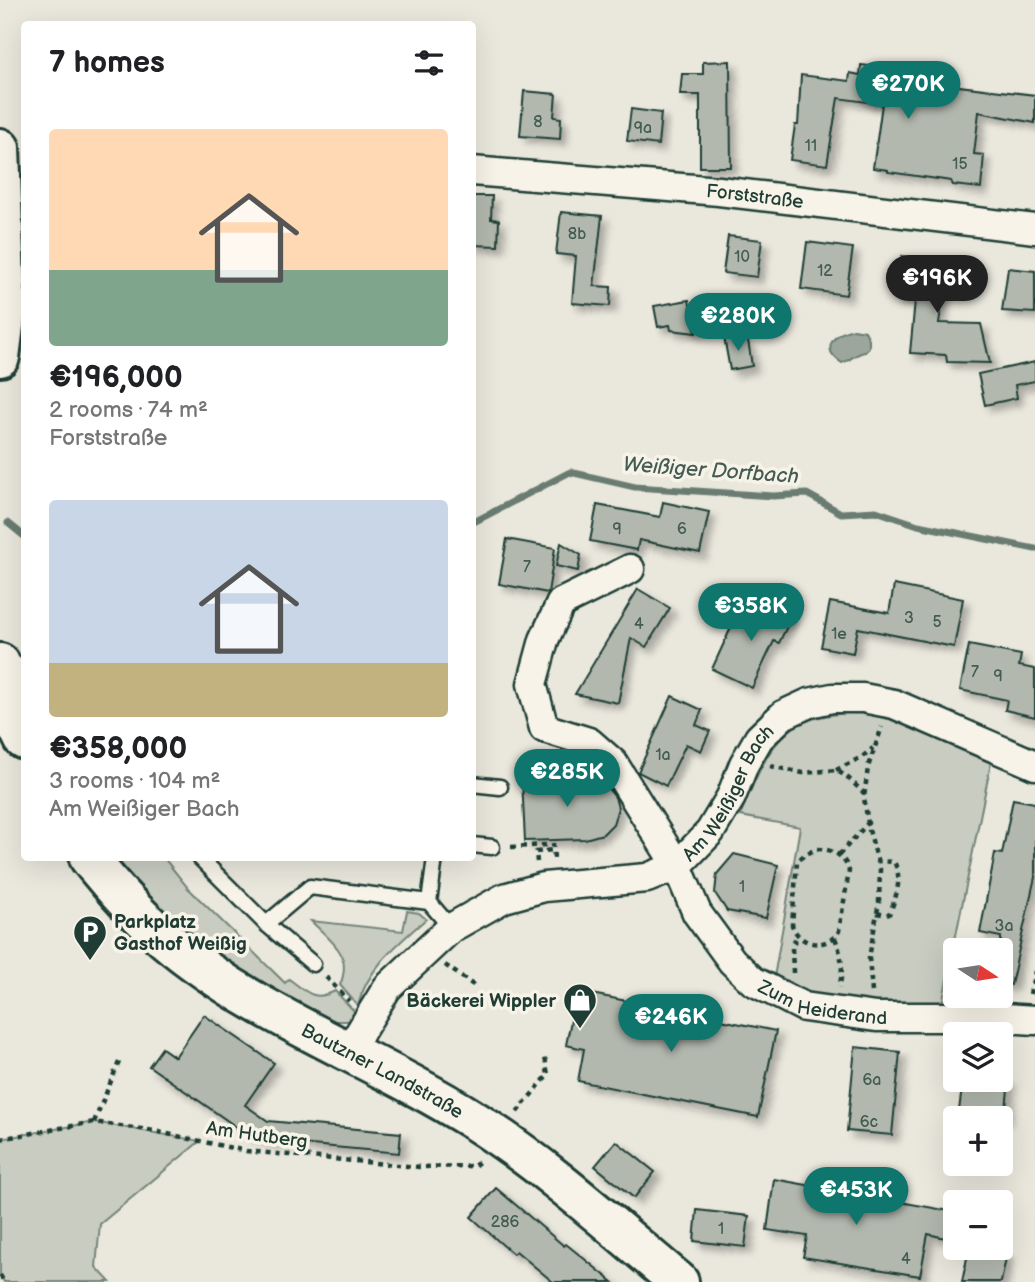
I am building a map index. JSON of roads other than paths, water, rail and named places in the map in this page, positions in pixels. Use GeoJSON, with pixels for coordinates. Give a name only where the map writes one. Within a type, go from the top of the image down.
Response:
{"type":"FeatureCollection","features":[{"type":"Feature","properties":{"kind":"main road"},"geometry":{"type":"LineString","coordinates":[[0,148],[15,310],[0,357]]}},
{"type":"Feature","properties":{"kind":"main road"},"geometry":{"type":"LineString","coordinates":[[0,663],[14,720],[21,734]]}},
{"type":"Feature","properties":{"kind":"main road","name":"Bautzner Landstraße"},"geometry":{"type":"LineString","coordinates":[[91,861],[117,893],[165,939],[233,988],[291,1023],[418,1088],[476,1122],[510,1129],[593,1209],[679,1282]]}},
{"type":"Feature","properties":{"kind":"street","name":"Forststraße"},"geometry":{"type":"LineString","coordinates":[[476,171],[719,191],[1035,229]]}},
{"type":"Feature","properties":{"kind":"street","name":"Zum Heiderand"},"geometry":{"type":"LineString","coordinates":[[630,569],[561,603],[544,640],[532,684],[544,729],[589,742],[613,763],[677,866],[697,913],[732,961],[752,981],[804,1007],[878,1017],[990,1017],[1035,1020]]}},
{"type":"Feature","properties":{"kind":"street","name":"Am Weißiger Bach"},"geometry":{"type":"LineString","coordinates":[[344,1050],[359,1034],[387,988],[451,928],[504,898],[544,887],[647,878],[677,866],[710,832],[731,797],[760,738],[783,715],[809,703],[832,698],[863,698],[894,704],[1035,765]]}},
{"type":"Feature","properties":{"kind":"lane"},"geometry":{"type":"LineString","coordinates":[[0,655],[21,667]]}},
{"type":"Feature","properties":{"kind":"lane"},"geometry":{"type":"LineString","coordinates":[[476,784],[500,787]]}},
{"type":"Feature","properties":{"kind":"lane"},"geometry":{"type":"LineString","coordinates":[[476,845],[498,847]]}},
{"type":"Feature","properties":{"kind":"lane"},"geometry":{"type":"LineString","coordinates":[[203,861],[267,924],[313,964]]}},
{"type":"Feature","properties":{"kind":"lane"},"geometry":{"type":"LineString","coordinates":[[429,902],[435,861]]}},
{"type":"Feature","properties":{"kind":"lane"},"geometry":{"type":"LineString","coordinates":[[267,924],[310,887],[429,902],[451,928]]}},
{"type":"Feature","properties":{"kind":"waterway","name":"Weißiger Dorfbach"},"geometry":{"type":"LineString","coordinates":[[476,521],[570,472],[635,487],[773,496],[807,494],[841,513],[876,511],[918,525],[1035,549]]}},
{"type":"Feature","properties":{"kind":"waterway","name":"Weißiger Dorfbach"},"geometry":{"type":"LineString","coordinates":[[8,523],[21,534]]}},
{"type":"Feature","properties":{"kind":"place","name":"Parkplatz Gasthof Weißig"},"geometry":{"type":"Point","coordinates":[90,962]}},
{"type":"Feature","properties":{"kind":"place","name":"Bäckerei Wippler"},"geometry":{"type":"Point","coordinates":[580,1030]}}]}
